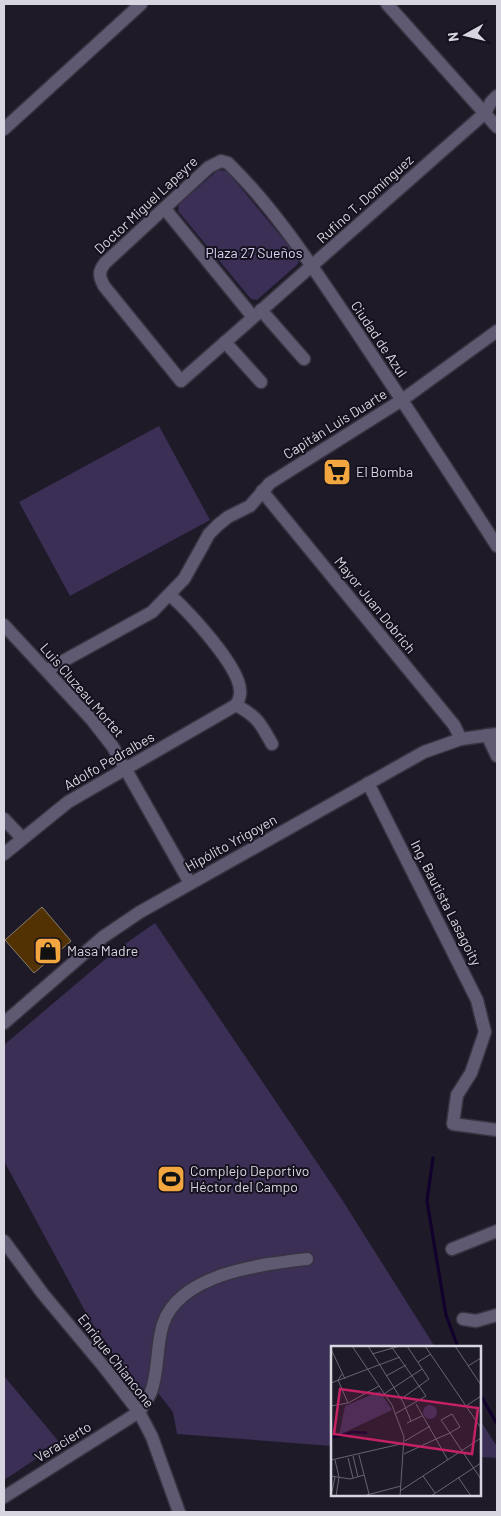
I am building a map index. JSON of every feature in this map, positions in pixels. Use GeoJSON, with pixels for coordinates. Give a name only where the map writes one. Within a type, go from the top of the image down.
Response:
{"type":"FeatureCollection","features":[{"type":"Feature","properties":{"kind":"street"},"geometry":{"type":"LineString","coordinates":[[4,129],[141,4]]}},
{"type":"Feature","properties":{"kind":"street"},"geometry":{"type":"LineString","coordinates":[[387,4],[497,127]]}},
{"type":"Feature","properties":{"kind":"street","name":"Rufino T. Domínguez"},"geometry":{"type":"LineString","coordinates":[[181,381],[485,112],[497,96]]}},
{"type":"Feature","properties":{"kind":"street","name":"Doctor Miguel Lapeyre"},"geometry":{"type":"LineString","coordinates":[[181,381],[104,286],[99,277],[100,270],[105,263],[209,167],[216,162],[221,162]]}},
{"type":"Feature","properties":{"kind":"street","name":"Ciudad de Azul"},"geometry":{"type":"LineString","coordinates":[[221,162],[228,163],[288,232],[402,400],[497,546]]}},
{"type":"Feature","properties":{"kind":"street"},"geometry":{"type":"LineString","coordinates":[[164,209],[257,314],[304,358]]}},
{"type":"Feature","properties":{"kind":"street","name":"Capitán Luis Duarte"},"geometry":{"type":"LineString","coordinates":[[47,670],[152,612],[184,580],[210,534],[228,517],[250,506],[270,483],[402,400],[497,331]]}},
{"type":"Feature","properties":{"kind":"street"},"geometry":{"type":"LineString","coordinates":[[225,342],[261,382]]}},
{"type":"Feature","properties":{"kind":"street","name":"Mayor Juan Dobrich"},"geometry":{"type":"LineString","coordinates":[[262,491],[454,725],[461,739]]}},
{"type":"Feature","properties":{"kind":"street"},"geometry":{"type":"LineString","coordinates":[[170,595],[197,622],[224,657],[235,675],[240,689],[240,698],[236,705],[252,714],[260,723],[272,744]]}},
{"type":"Feature","properties":{"kind":"street","name":"Luis Cluzeau Mortet"},"geometry":{"type":"LineString","coordinates":[[4,625],[92,720],[113,747],[190,883]]}},
{"type":"Feature","properties":{"kind":"street","name":"Adolfo Pedralbes"},"geometry":{"type":"LineString","coordinates":[[4,854],[68,802],[236,705]]}},
{"type":"Feature","properties":{"kind":"street"},"geometry":{"type":"LineString","coordinates":[[492,735],[497,756]]}},
{"type":"Feature","properties":{"kind":"street","name":"Hipólito Yrigoyen"},"geometry":{"type":"LineString","coordinates":[[4,1023],[103,936],[140,912],[424,752],[461,739],[492,735]]}},
{"type":"Feature","properties":{"kind":"street","name":"Ing. Bautista Lasagoity"},"geometry":{"type":"LineString","coordinates":[[368,783],[477,1000],[485,1032],[471,1073],[456,1095],[453,1124],[497,1130]]}},
{"type":"Feature","properties":{"kind":"street"},"geometry":{"type":"LineString","coordinates":[[4,819],[22,838]]}},
{"type":"Feature","properties":{"kind":"street"},"geometry":{"type":"LineString","coordinates":[[452,1249],[497,1231]]}},
{"type":"Feature","properties":{"kind":"street","name":"Enrique Chiancone"},"geometry":{"type":"LineString","coordinates":[[4,1242],[43,1294],[139,1412],[152,1437],[180,1512]]}},
{"type":"Feature","properties":{"kind":"street"},"geometry":{"type":"LineString","coordinates":[[139,1412],[151,1392],[163,1324],[174,1305],[184,1296],[212,1279],[260,1265],[307,1259]]}},
{"type":"Feature","properties":{"kind":"street"},"geometry":{"type":"LineString","coordinates":[[463,1319],[476,1321],[497,1315]]}},
{"type":"Feature","properties":{"kind":"street","name":"Veracierto"},"geometry":{"type":"LineString","coordinates":[[4,1497],[139,1412]]}},
{"type":"Feature","properties":{"kind":"green space","name":"Plaza 27 Sueños"},"geometry":{"type":"Polygon","coordinates":[[[218,170],[227,171],[299,258],[298,264],[257,300],[251,299],[178,211],[179,204],[218,170]]]}},
{"type":"Feature","properties":{"kind":"green space"},"geometry":{"type":"Polygon","coordinates":[[[159,426],[210,520],[70,596],[19,502],[159,426]]]}},
{"type":"Feature","properties":{"kind":"green space","name":"Complejo Deportivo Héctor del Campo"},"geometry":{"type":"Polygon","coordinates":[[[155,923],[341,1198],[434,1346],[331,1346],[331,1446],[177,1434],[173,1412],[158,1393],[146,1391],[140,1394],[91,1322],[4,1161],[4,1045],[115,951],[155,923]]]}},
{"type":"Feature","properties":{"kind":"green space"},"geometry":{"type":"Polygon","coordinates":[[[4,1376],[60,1443],[4,1480],[4,1376]]]}},
{"type":"Feature","properties":{"kind":"green space"},"geometry":{"type":"Polygon","coordinates":[[[481,1422],[496,1445],[497,1458],[481,1457],[481,1422]]]}},
{"type":"Feature","properties":{"kind":"building"},"geometry":{"type":"Polygon","coordinates":[[[42,907],[71,941],[34,973],[5,940],[42,907]]]}},
{"type":"Feature","properties":{"kind":"waterway"},"geometry":{"type":"LineString","coordinates":[[433,1158],[427,1201],[446,1315],[458,1346]]}},
{"type":"Feature","properties":{"kind":"waterway"},"geometry":{"type":"LineString","coordinates":[[481,1396],[497,1424]]}},
{"type":"Feature","properties":{"kind":"place","name":"El Bomba"},"geometry":{"type":"Point","coordinates":[337,472]}},
{"type":"Feature","properties":{"kind":"place","name":"Masa Madre"},"geometry":{"type":"Point","coordinates":[48,951]}},
{"type":"Feature","properties":{"kind":"place","name":"Complejo Deportivo Héctor del Campo"},"geometry":{"type":"Point","coordinates":[171,1179]}}]}
